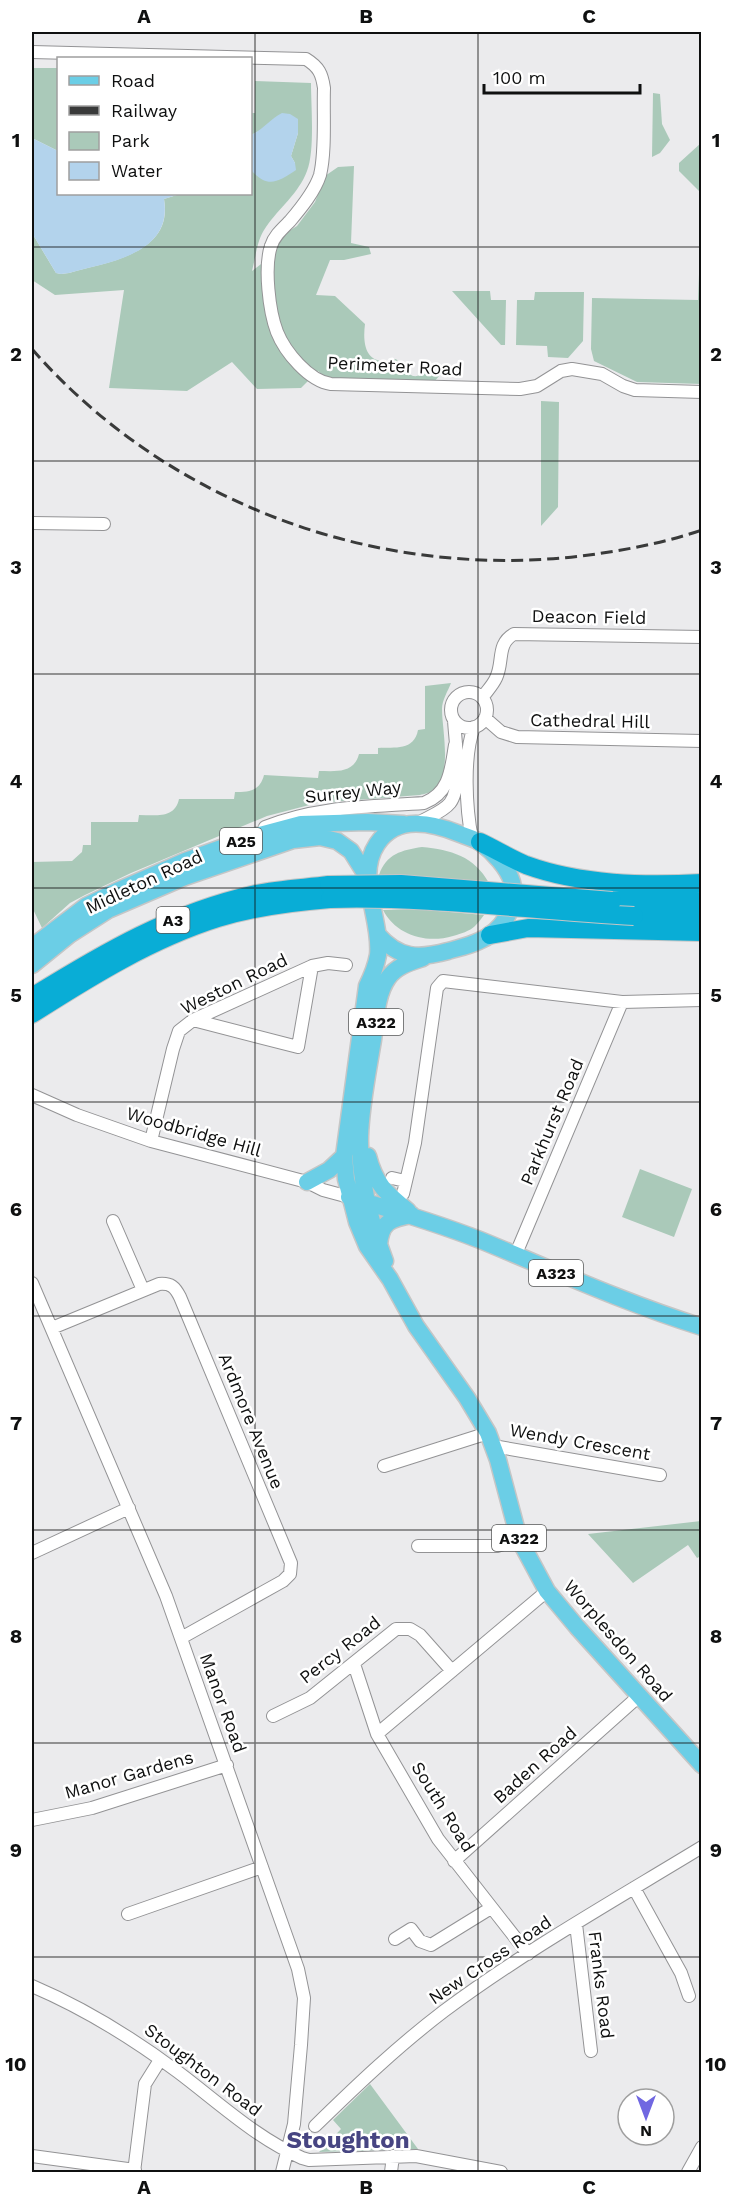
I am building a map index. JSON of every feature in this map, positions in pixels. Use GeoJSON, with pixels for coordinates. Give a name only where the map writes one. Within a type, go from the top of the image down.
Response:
{"type":"FeatureCollection","features":[{"type":"Feature","properties":{"kind":"highway"},"geometry":{"type":"LineString","coordinates":[[476,840],[526,865],[574,877],[641,884],[702,884]]}},
{"type":"Feature","properties":{"kind":"highway","name":"A3"},"geometry":{"type":"LineString","coordinates":[[32,997],[124,942],[182,916],[222,902],[259,893],[330,892],[400,884],[612,901],[702,901]]}},
{"type":"Feature","properties":{"kind":"highway","name":"A3"},"geometry":{"type":"LineString","coordinates":[[32,1014],[132,954],[177,933],[218,918],[330,892],[568,913],[634,916],[702,915]]}},
{"type":"Feature","properties":{"kind":"highway"},"geometry":{"type":"LineString","coordinates":[[490,935],[528,928],[702,932]]}},
{"type":"Feature","properties":{"kind":"main road"},"geometry":{"type":"LineString","coordinates":[[413,823],[449,830],[476,840],[505,868],[514,891],[513,901],[508,914],[490,935],[480,941],[428,956],[403,953],[389,946],[378,935],[368,878],[371,854],[380,839],[397,828],[413,823]]}},
{"type":"Feature","properties":{"kind":"main road","name":"Midleton Road"},"geometry":{"type":"LineString","coordinates":[[32,947],[86,906],[148,876],[222,847],[301,824],[413,823]]}},
{"type":"Feature","properties":{"kind":"main road","name":"Midleton Road"},"geometry":{"type":"LineString","coordinates":[[32,964],[69,935],[108,910],[185,877],[300,839],[332,839],[343,844],[351,850],[368,878]]}},
{"type":"Feature","properties":{"kind":"main road"},"geometry":{"type":"LineString","coordinates":[[270,849],[322,846],[338,853],[350,865],[361,898],[369,943],[367,986]]}},
{"type":"Feature","properties":{"kind":"main road","name":"Worplesdon Road"},"geometry":{"type":"LineString","coordinates":[[378,935],[376,962],[367,986],[344,1156],[349,1197],[356,1219],[367,1246],[390,1279],[416,1326],[455,1379],[490,1439],[519,1539],[547,1591],[577,1628],[702,1766]]}},
{"type":"Feature","properties":{"kind":"main road","name":"Worplesdon Road"},"geometry":{"type":"LineString","coordinates":[[390,1279],[367,1202],[360,1150],[362,1114],[383,988],[394,972],[406,964],[428,956]]}},
{"type":"Feature","properties":{"kind":"main road"},"geometry":{"type":"LineString","coordinates":[[362,1114],[368,1157],[375,1178],[385,1192],[412,1215]]}},
{"type":"Feature","properties":{"kind":"main road"},"geometry":{"type":"LineString","coordinates":[[307,1182],[329,1170],[344,1156]]}},
{"type":"Feature","properties":{"kind":"main road"},"geometry":{"type":"LineString","coordinates":[[349,1197],[412,1215]]}},
{"type":"Feature","properties":{"kind":"main road"},"geometry":{"type":"LineString","coordinates":[[379,1245],[380,1232],[387,1224],[396,1218],[412,1215]]}},
{"type":"Feature","properties":{"kind":"main road","name":"A323"},"geometry":{"type":"LineString","coordinates":[[412,1215],[608,1294],[702,1327]]}},
{"type":"Feature","properties":{"kind":"street","name":"Perimeter Road"},"geometry":{"type":"LineString","coordinates":[[32,52],[228,57]]}},
{"type":"Feature","properties":{"kind":"street","name":"Perimeter Road"},"geometry":{"type":"LineString","coordinates":[[252,58],[306,59],[318,68],[323,78],[320,174],[311,193],[275,237],[270,247],[268,269],[272,314],[277,333],[299,365],[318,381],[331,384],[520,389],[537,386],[561,371],[572,369],[602,374],[622,386],[635,390],[702,392]]}},
{"type":"Feature","properties":{"kind":"street"},"geometry":{"type":"LineString","coordinates":[[32,523],[104,525]]}},
{"type":"Feature","properties":{"kind":"street","name":"Deacon Field"},"geometry":{"type":"LineString","coordinates":[[482,698],[497,677],[502,645],[514,634],[702,637]]}},
{"type":"Feature","properties":{"kind":"street"},"geometry":{"type":"LineString","coordinates":[[474,727],[460,726],[454,720],[451,709],[456,698],[466,693],[482,698],[486,708],[485,718],[474,727],[469,739],[467,813],[476,840]]}},
{"type":"Feature","properties":{"kind":"street","name":"Cathedral Hill"},"geometry":{"type":"LineString","coordinates":[[485,718],[501,732],[517,737],[702,741]]}},
{"type":"Feature","properties":{"kind":"street","name":"Surrey Way"},"geometry":{"type":"LineString","coordinates":[[413,823],[449,804],[454,795],[457,775],[454,720]]}},
{"type":"Feature","properties":{"kind":"street","name":"Surrey Way"},"geometry":{"type":"LineString","coordinates":[[222,847],[291,817],[322,810],[424,803],[433,800],[444,790],[455,745]]}},
{"type":"Feature","properties":{"kind":"street","name":"Weston Road"},"geometry":{"type":"LineString","coordinates":[[151,1141],[179,1031],[193,1020],[312,966],[328,963],[346,965]]}},
{"type":"Feature","properties":{"kind":"street"},"geometry":{"type":"LineString","coordinates":[[193,1020],[298,1047],[312,966]]}},
{"type":"Feature","properties":{"kind":"street"},"geometry":{"type":"LineString","coordinates":[[392,1178],[404,1188],[415,1143],[437,988],[443,981],[622,1002],[702,1000]]}},
{"type":"Feature","properties":{"kind":"street","name":"Parkhurst Road"},"geometry":{"type":"LineString","coordinates":[[515,1256],[622,1002]]}},
{"type":"Feature","properties":{"kind":"street","name":"Woodbridge Hill"},"geometry":{"type":"LineString","coordinates":[[32,1095],[151,1141],[307,1182],[322,1190],[349,1197]]}},
{"type":"Feature","properties":{"kind":"street"},"geometry":{"type":"LineString","coordinates":[[113,1221],[143,1290]]}},
{"type":"Feature","properties":{"kind":"street","name":"Manor Road"},"geometry":{"type":"LineString","coordinates":[[32,1283],[129,1508],[181,1638],[298,1969],[304,1998],[294,2124],[282,2172]]}},
{"type":"Feature","properties":{"kind":"street","name":"Ardmore Avenue"},"geometry":{"type":"LineString","coordinates":[[52,1328],[159,1284],[170,1284],[174,1287],[291,1563],[290,1574],[283,1581],[181,1638]]}},
{"type":"Feature","properties":{"kind":"street"},"geometry":{"type":"LineString","coordinates":[[384,1467],[490,1439]]}},
{"type":"Feature","properties":{"kind":"street","name":"Wendy Crescent"},"geometry":{"type":"LineString","coordinates":[[490,1439],[660,1475]]}},
{"type":"Feature","properties":{"kind":"street"},"geometry":{"type":"LineString","coordinates":[[32,1553],[129,1508]]}},
{"type":"Feature","properties":{"kind":"street"},"geometry":{"type":"LineString","coordinates":[[418,1546],[497,1546],[519,1539]]}},
{"type":"Feature","properties":{"kind":"street"},"geometry":{"type":"LineString","coordinates":[[377,1734],[547,1591]]}},
{"type":"Feature","properties":{"kind":"street","name":"Percy Road"},"geometry":{"type":"LineString","coordinates":[[273,1716],[310,1698],[396,1629],[410,1629],[420,1635],[452,1671]]}},
{"type":"Feature","properties":{"kind":"street","name":"South Road"},"geometry":{"type":"LineString","coordinates":[[354,1664],[377,1734],[438,1839],[528,1954]]}},
{"type":"Feature","properties":{"kind":"street","name":"Baden Road"},"geometry":{"type":"LineString","coordinates":[[454,1861],[639,1696]]}},
{"type":"Feature","properties":{"kind":"street","name":"Manor Gardens"},"geometry":{"type":"LineString","coordinates":[[34,1816],[92,1808],[227,1765]]}},
{"type":"Feature","properties":{"kind":"street","name":"New Cross Road"},"geometry":{"type":"LineString","coordinates":[[315,2126],[373,2069],[444,2011],[528,1954],[702,1847]]}},
{"type":"Feature","properties":{"kind":"street"},"geometry":{"type":"LineString","coordinates":[[128,1914],[262,1867]]}},
{"type":"Feature","properties":{"kind":"street"},"geometry":{"type":"LineString","coordinates":[[634,1888],[681,1973],[689,1996]]}},
{"type":"Feature","properties":{"kind":"street"},"geometry":{"type":"LineString","coordinates":[[395,1939],[411,1929],[420,1941],[431,1945],[491,1908]]}},
{"type":"Feature","properties":{"kind":"street","name":"Franks Road"},"geometry":{"type":"LineString","coordinates":[[576,1924],[591,2051]]}},
{"type":"Feature","properties":{"kind":"street","name":"Stoughton Road"},"geometry":{"type":"LineString","coordinates":[[32,1986],[111,2025],[261,2136],[288,2152],[309,2160],[393,2156],[434,2158],[501,2172]]}},
{"type":"Feature","properties":{"kind":"street"},"geometry":{"type":"LineString","coordinates":[[32,2156],[134,2171],[145,2084],[160,2060]]}},
{"type":"Feature","properties":{"kind":"street"},"geometry":{"type":"LineString","coordinates":[[688,2172],[702,2147]]}},
{"type":"Feature","properties":{"kind":"street"},"geometry":{"type":"LineString","coordinates":[[391,2172],[393,2156]]}},
{"type":"Feature","properties":{"kind":"green space"},"geometry":{"type":"Polygon","coordinates":[[[32,68],[57,68],[57,150],[32,138],[32,68]]]}},
{"type":"Feature","properties":{"kind":"green space"},"geometry":{"type":"Polygon","coordinates":[[[255,81],[311,83],[311,152],[307,171],[299,186],[263,232],[252,271],[274,254],[281,236],[297,226],[315,202],[325,176],[338,167],[354,166],[351,243],[369,247],[371,254],[344,260],[330,260],[316,295],[335,296],[365,324],[364,340],[368,354],[373,358],[378,361],[396,359],[407,372],[414,376],[438,370],[440,375],[434,382],[327,379],[318,371],[301,388],[257,389],[232,362],[187,391],[109,388],[124,290],[55,295],[32,280],[32,233],[56,273],[69,273],[101,265],[148,244],[159,232],[164,218],[164,199],[177,195],[252,195],[252,170],[295,163],[291,156],[298,133],[263,129],[252,134],[252,113],[255,113],[255,81]]]}},
{"type":"Feature","properties":{"kind":"green space"},"geometry":{"type":"Polygon","coordinates":[[[653,93],[660,94],[662,124],[670,140],[660,153],[652,157],[653,93]]]}},
{"type":"Feature","properties":{"kind":"green space"},"geometry":{"type":"Polygon","coordinates":[[[701,143],[701,193],[679,171],[679,163],[701,143]]]}},
{"type":"Feature","properties":{"kind":"green space"},"geometry":{"type":"Polygon","coordinates":[[[701,223],[701,384],[637,382],[594,361],[591,349],[592,298],[698,300],[701,223]]]}},
{"type":"Feature","properties":{"kind":"green space"},"geometry":{"type":"Polygon","coordinates":[[[452,291],[490,291],[491,300],[506,300],[505,345],[501,345],[452,291]]]}},
{"type":"Feature","properties":{"kind":"green space"},"geometry":{"type":"Polygon","coordinates":[[[535,292],[584,292],[583,341],[568,358],[548,357],[547,346],[516,345],[517,300],[534,300],[535,292]]]}},
{"type":"Feature","properties":{"kind":"green space"},"geometry":{"type":"Polygon","coordinates":[[[541,401],[559,402],[558,507],[541,526],[541,401]]]}},
{"type":"Feature","properties":{"kind":"green space"},"geometry":{"type":"Polygon","coordinates":[[[451,683],[442,706],[445,764],[439,783],[432,791],[420,795],[317,803],[267,816],[131,873],[85,895],[70,903],[42,928],[32,907],[32,862],[72,861],[82,852],[83,845],[91,845],[91,822],[138,822],[139,815],[169,813],[177,805],[179,799],[234,799],[235,792],[249,791],[257,787],[264,775],[318,778],[319,771],[337,771],[348,768],[357,760],[359,754],[378,754],[378,748],[408,745],[416,737],[418,730],[425,729],[425,686],[451,683]]]}},
{"type":"Feature","properties":{"kind":"green space"},"geometry":{"type":"Polygon","coordinates":[[[422,847],[461,856],[476,866],[489,883],[379,875],[386,862],[396,854],[422,847]]]}},
{"type":"Feature","properties":{"kind":"green space"},"geometry":{"type":"Polygon","coordinates":[[[415,909],[484,915],[468,931],[432,939],[404,931],[389,919],[383,910],[415,909]]]}},
{"type":"Feature","properties":{"kind":"green space"},"geometry":{"type":"Polygon","coordinates":[[[640,1169],[692,1189],[674,1237],[622,1217],[640,1169]]]}},
{"type":"Feature","properties":{"kind":"green space"},"geometry":{"type":"Polygon","coordinates":[[[701,1521],[701,1556],[697,1558],[688,1545],[633,1583],[588,1534],[701,1521]]]}},
{"type":"Feature","properties":{"kind":"green space"},"geometry":{"type":"Polygon","coordinates":[[[370,2084],[418,2149],[319,2152],[341,2129],[333,2120],[370,2084]]]}},
{"type":"Feature","properties":{"kind":"water"},"geometry":{"type":"Polygon","coordinates":[[[282,113],[290,114],[298,119],[298,133],[291,156],[296,170],[272,182],[262,179],[252,171],[252,134],[282,113]]]}},
{"type":"Feature","properties":{"kind":"water"},"geometry":{"type":"Polygon","coordinates":[[[32,138],[57,150],[57,195],[177,195],[164,199],[164,218],[158,233],[148,244],[119,260],[102,265],[69,273],[56,273],[32,233],[32,138]]]}},
{"type":"Feature","properties":{"kind":"railway"},"geometry":{"type":"LineString","coordinates":[[32,349],[88,405],[150,452],[217,492],[288,522],[363,544],[440,557],[518,560],[609,552],[662,542],[702,530]]}},
{"type":"Feature","properties":{"kind":"district","name":"Stoughton"},"geometry":{"type":"Point","coordinates":[348,2140]}}]}
